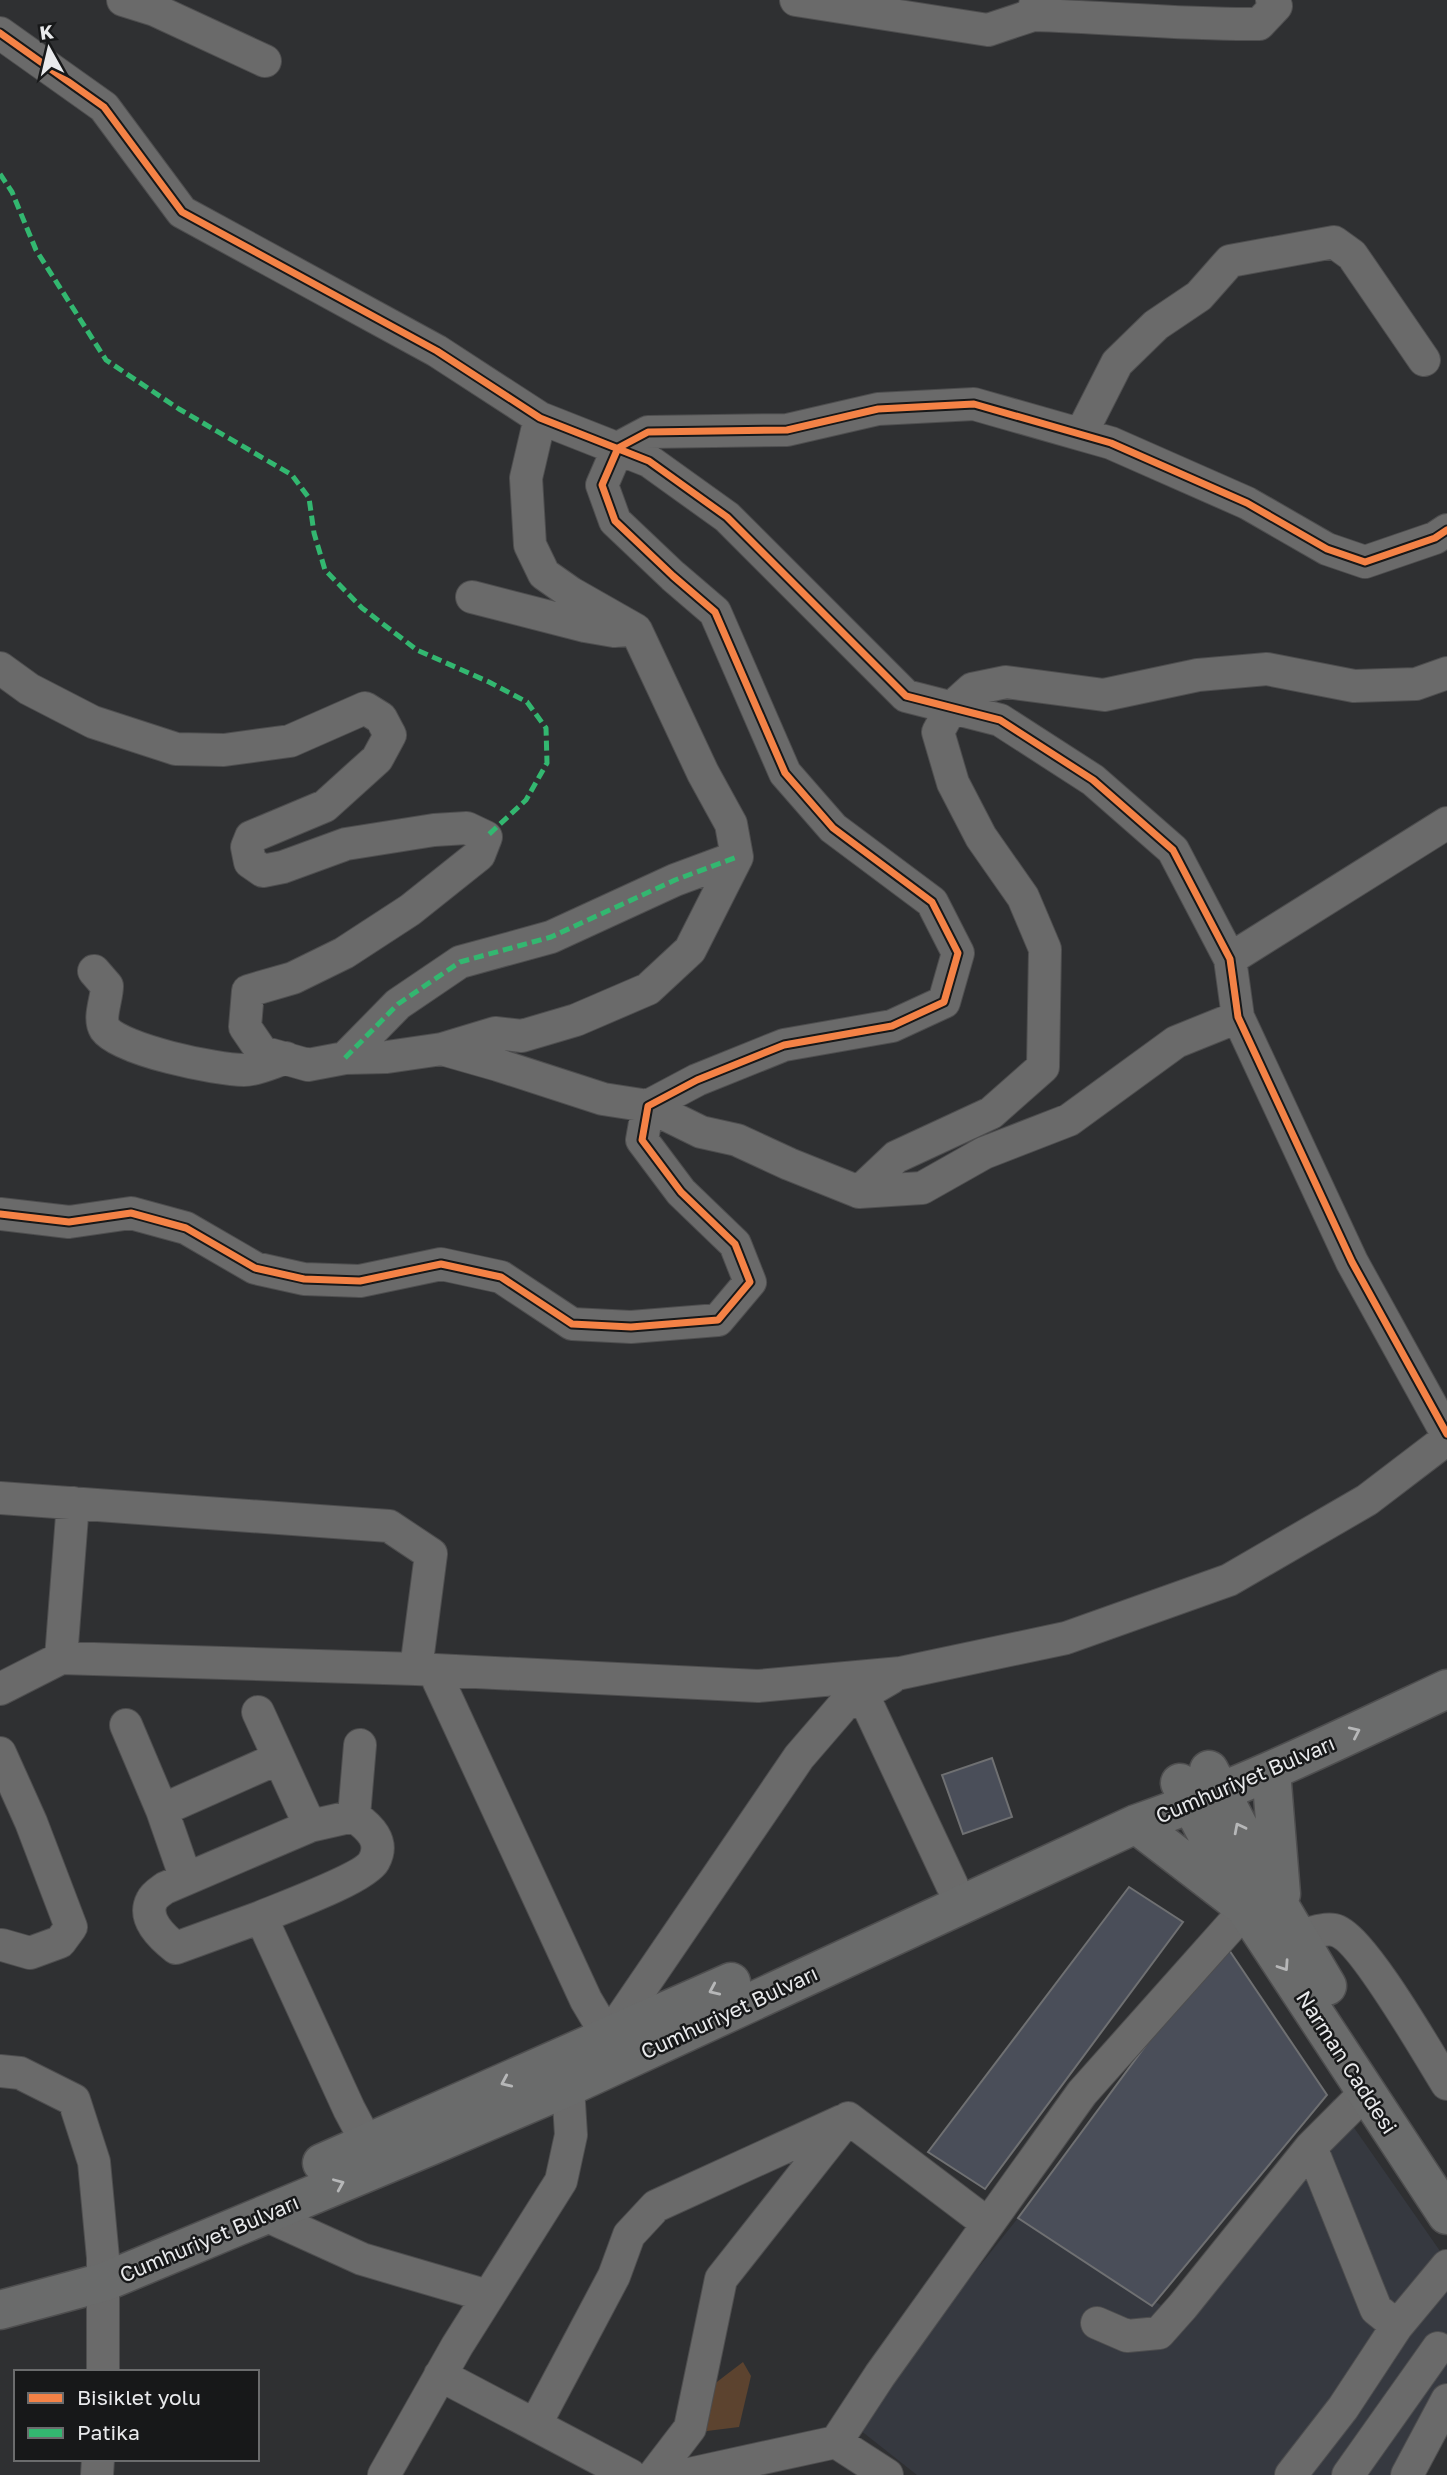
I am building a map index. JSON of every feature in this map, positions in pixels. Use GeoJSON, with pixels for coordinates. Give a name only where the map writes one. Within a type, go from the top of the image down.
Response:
{"type":"FeatureCollection","features":[{"type":"Feature","properties":{"kind":"main road","name":"Cumhuriyet Bulvarı"},"geometry":{"type":"LineString","coordinates":[[0,2310],[104,2270],[265,2215],[568,2087],[1136,1824],[1201,1787],[1447,1663]]}},
{"type":"Feature","properties":{"kind":"main road","name":"Cumhuriyet Bulvarı"},"geometry":{"type":"LineString","coordinates":[[104,2270],[367,2143],[952,1885],[1201,1787],[1271,1771],[1447,1689]]}},
{"type":"Feature","properties":{"kind":"main road","name":"Narman Caddesi"},"geometry":{"type":"LineString","coordinates":[[1271,1771],[1275,1918]]}},
{"type":"Feature","properties":{"kind":"main road","name":"Narman Caddesi"},"geometry":{"type":"LineString","coordinates":[[1201,1787],[1275,1918],[1367,2091],[1447,2215]]}},
{"type":"Feature","properties":{"kind":"main road","name":"Narman Caddesi"},"geometry":{"type":"LineString","coordinates":[[1136,1824],[1275,1918],[1447,2190]]}},
{"type":"Feature","properties":{"kind":"main road","name":"Cumhuriyet Bulvarı"},"geometry":{"type":"LineString","coordinates":[[0,2282],[92,2264],[104,2270]]}},
{"type":"Feature","properties":{"kind":"street"},"geometry":{"type":"LineString","coordinates":[[123,0],[155,10],[265,61]]}},
{"type":"Feature","properties":{"kind":"street"},"geometry":{"type":"LineString","coordinates":[[801,1],[954,12],[989,30],[1035,7],[1115,18],[1208,25],[1259,24],[1276,6],[1272,0]]}},
{"type":"Feature","properties":{"kind":"street"},"geometry":{"type":"LineString","coordinates":[[0,33],[104,107],[182,212],[437,351],[540,418],[649,461],[727,517],[906,696],[1000,720],[1093,780],[1173,850],[1230,959],[1238,1017],[1352,1262],[1447,1434]]}},
{"type":"Feature","properties":{"kind":"street"},"geometry":{"type":"LineString","coordinates":[[1081,434],[1117,363],[1156,325],[1199,296],[1230,261],[1334,242],[1352,255],[1424,360]]}},
{"type":"Feature","properties":{"kind":"street"},"geometry":{"type":"LineString","coordinates":[[648,1106],[697,1080],[783,1045],[892,1026],[944,1002],[958,953],[932,902],[833,828],[785,773],[715,612],[615,521],[602,485],[618,448],[648,432],[787,430],[878,409],[974,404],[1111,443],[1247,503],[1326,549],[1364,562],[1434,538],[1447,530]]}},
{"type":"Feature","properties":{"kind":"street"},"geometry":{"type":"LineString","coordinates":[[0,668],[29,690],[93,722],[176,749],[224,750],[289,741],[365,708],[381,718],[390,735],[377,759],[326,806],[251,837],[247,847],[250,862],[263,872],[346,844],[434,830],[467,828],[486,837],[479,855],[410,910],[344,953],[293,978],[248,991],[245,1027],[262,1052],[308,1065],[345,1058],[442,1049],[495,1033],[522,1036],[576,1020],[648,989],[690,950],[737,857],[731,824],[703,774],[636,630],[571,593],[544,574],[530,545],[526,478],[540,418]]}},
{"type":"Feature","properties":{"kind":"street"},"geometry":{"type":"LineString","coordinates":[[472,597],[585,626],[614,631],[636,630]]}},
{"type":"Feature","properties":{"kind":"street"},"geometry":{"type":"LineString","coordinates":[[859,1192],[896,1157],[991,1112],[1043,1067],[1045,949],[1023,897],[981,837],[953,783],[938,732],[951,708],[972,689],[1006,682],[1104,695],[1198,675],[1267,669],[1354,686],[1416,684],[1447,673]]}},
{"type":"Feature","properties":{"kind":"street"},"geometry":{"type":"LineString","coordinates":[[1230,959],[1447,823]]}},
{"type":"Feature","properties":{"kind":"street"},"geometry":{"type":"LineString","coordinates":[[345,1058],[398,1004],[460,962],[551,937],[675,880],[737,857]]}},
{"type":"Feature","properties":{"kind":"street"},"geometry":{"type":"LineString","coordinates":[[94,971],[107,986],[107,1000],[101,1019],[105,1030],[125,1044],[195,1063],[245,1070],[286,1058]]}},
{"type":"Feature","properties":{"kind":"street"},"geometry":{"type":"LineString","coordinates":[[442,1049],[603,1099],[648,1106],[701,1132],[737,1140],[859,1192],[922,1188],[984,1153],[1069,1120],[1176,1042],[1238,1017]]}},
{"type":"Feature","properties":{"kind":"street"},"geometry":{"type":"LineString","coordinates":[[0,1213],[69,1222],[131,1213],[186,1228],[255,1268],[304,1279],[360,1281],[441,1264],[501,1277],[572,1324],[631,1327],[718,1320],[750,1282],[735,1244],[681,1192],[642,1140],[648,1106]]}},
{"type":"Feature","properties":{"kind":"street"},"geometry":{"type":"LineString","coordinates":[[0,1689],[61,1658],[425,1670],[758,1686],[856,1686],[901,1673],[1066,1638],[1229,1580],[1367,1500],[1447,1439]]}},
{"type":"Feature","properties":{"kind":"street"},"geometry":{"type":"LineString","coordinates":[[0,1498],[389,1526],[430,1554],[425,1670],[586,2000],[608,2037]]}},
{"type":"Feature","properties":{"kind":"street"},"geometry":{"type":"LineString","coordinates":[[61,1658],[72,1503]]}},
{"type":"Feature","properties":{"kind":"street"},"geometry":{"type":"LineString","coordinates":[[856,1686],[952,1885]]}},
{"type":"Feature","properties":{"kind":"street"},"geometry":{"type":"LineString","coordinates":[[384,2475],[440,2375],[561,2181],[571,2135],[568,2087],[608,2037],[799,1757],[843,1706],[856,1686]]}},
{"type":"Feature","properties":{"kind":"street"},"geometry":{"type":"LineString","coordinates":[[258,1712],[310,1825]]}},
{"type":"Feature","properties":{"kind":"street"},"geometry":{"type":"LineString","coordinates":[[126,1725],[162,1810],[186,1879]]}},
{"type":"Feature","properties":{"kind":"street"},"geometry":{"type":"LineString","coordinates":[[354,1816],[360,1745]]}},
{"type":"Feature","properties":{"kind":"street"},"geometry":{"type":"LineString","coordinates":[[0,1753],[32,1822],[71,1927],[60,1942],[30,1953],[2,1945]]}},
{"type":"Feature","properties":{"kind":"street"},"geometry":{"type":"LineString","coordinates":[[162,1810],[279,1758]]}},
{"type":"Feature","properties":{"kind":"street"},"geometry":{"type":"LineString","coordinates":[[354,1816],[372,1829],[378,1850],[373,1864],[350,1879],[261,1917],[176,1948],[159,1935],[149,1912],[152,1899],[165,1888],[310,1825],[354,1816]]}},
{"type":"Feature","properties":{"kind":"street"},"geometry":{"type":"LineString","coordinates":[[261,1917],[367,2143]]}},
{"type":"Feature","properties":{"kind":"street"},"geometry":{"type":"LineString","coordinates":[[685,2475],[836,2442],[880,2375],[1082,2093],[1275,1918],[1334,1930],[1350,1938],[1376,1972],[1447,2084]]}},
{"type":"Feature","properties":{"kind":"street"},"geometry":{"type":"LineString","coordinates":[[0,2071],[20,2073],[74,2100],[94,2162],[104,2270],[103,2370]]}},
{"type":"Feature","properties":{"kind":"street"},"geometry":{"type":"LineString","coordinates":[[1097,2323],[1127,2336],[1159,2333],[1311,2147],[1367,2091]]}},
{"type":"Feature","properties":{"kind":"street"},"geometry":{"type":"LineString","coordinates":[[848,2118],[988,2224]]}},
{"type":"Feature","properties":{"kind":"street"},"geometry":{"type":"LineString","coordinates":[[535,2425],[614,2276],[629,2235],[656,2206],[848,2118]]}},
{"type":"Feature","properties":{"kind":"street"},"geometry":{"type":"LineString","coordinates":[[654,2475],[690,2428],[721,2279],[848,2118]]}},
{"type":"Feature","properties":{"kind":"street"},"geometry":{"type":"LineString","coordinates":[[1311,2147],[1376,2309],[1397,2326]]}},
{"type":"Feature","properties":{"kind":"street"},"geometry":{"type":"LineString","coordinates":[[265,2215],[362,2259],[488,2297]]}},
{"type":"Feature","properties":{"kind":"street"},"geometry":{"type":"LineString","coordinates":[[1291,2475],[1343,2408],[1397,2326],[1447,2266]]}},
{"type":"Feature","properties":{"kind":"street"},"geometry":{"type":"LineString","coordinates":[[1348,2475],[1438,2348]]}},
{"type":"Feature","properties":{"kind":"street"},"geometry":{"type":"LineString","coordinates":[[440,2375],[630,2475]]}},
{"type":"Feature","properties":{"kind":"street"},"geometry":{"type":"LineString","coordinates":[[1407,2475],[1447,2400]]}},
{"type":"Feature","properties":{"kind":"street"},"geometry":{"type":"LineString","coordinates":[[1343,2408],[1376,2437]]}},
{"type":"Feature","properties":{"kind":"street"},"geometry":{"type":"LineString","coordinates":[[836,2442],[887,2475]]}},
{"type":"Feature","properties":{"kind":"shaded area"},"geometry":{"type":"Polygon","coordinates":[[[1334,2099],[1447,2261],[1447,2382],[1395,2475],[917,2475],[860,2430],[962,2288],[1018,2218],[1164,2307],[1334,2099]]]}},
{"type":"Feature","properties":{"kind":"shaded area"},"geometry":{"type":"Polygon","coordinates":[[[743,2362],[751,2376],[739,2427],[699,2432],[705,2391],[743,2362]]]}},
{"type":"Feature","properties":{"kind":"building"},"geometry":{"type":"Polygon","coordinates":[[[992,1758],[1012,1817],[963,1834],[942,1775],[992,1758]]]}},
{"type":"Feature","properties":{"kind":"building"},"geometry":{"type":"Polygon","coordinates":[[[1129,1887],[1183,1922],[985,2189],[928,2152],[1129,1887]]]}},
{"type":"Feature","properties":{"kind":"building"},"geometry":{"type":"Polygon","coordinates":[[[1223,1941],[1327,2095],[1152,2306],[1018,2218],[1223,1941]]]}},
{"type":"Feature","properties":{"kind":"marked path"},"geometry":{"type":"LineString","coordinates":[[0,174],[12,192],[36,250],[106,360],[179,409],[292,475],[309,498],[314,533],[325,570],[362,608],[417,650],[527,702],[546,728],[547,763],[526,800],[486,837]]}},
{"type":"Feature","properties":{"kind":"marked path"},"geometry":{"type":"LineString","coordinates":[[345,1058],[398,1004],[460,962],[551,937],[675,880],[737,857]]}},
{"type":"Feature","properties":{"kind":"cycle path"},"geometry":{"type":"LineString","coordinates":[[0,33],[104,107],[182,212],[437,351],[540,418],[649,461],[727,517],[906,696],[1000,720],[1093,780],[1173,850],[1230,959],[1238,1017],[1352,1262],[1447,1434]]}},
{"type":"Feature","properties":{"kind":"cycle path"},"geometry":{"type":"LineString","coordinates":[[0,1214],[69,1222],[131,1213],[186,1228],[255,1268],[304,1279],[360,1281],[441,1264],[501,1277],[572,1324],[631,1327],[718,1320],[750,1282],[735,1244],[681,1192],[642,1140],[648,1106],[697,1080],[784,1045],[892,1026],[944,1002],[958,953],[932,902],[833,828],[785,773],[715,612],[615,521],[602,485],[618,448],[648,432],[787,430],[878,409],[974,404],[1111,443],[1247,503],[1327,549],[1365,562],[1435,538],[1447,530]]}}]}
